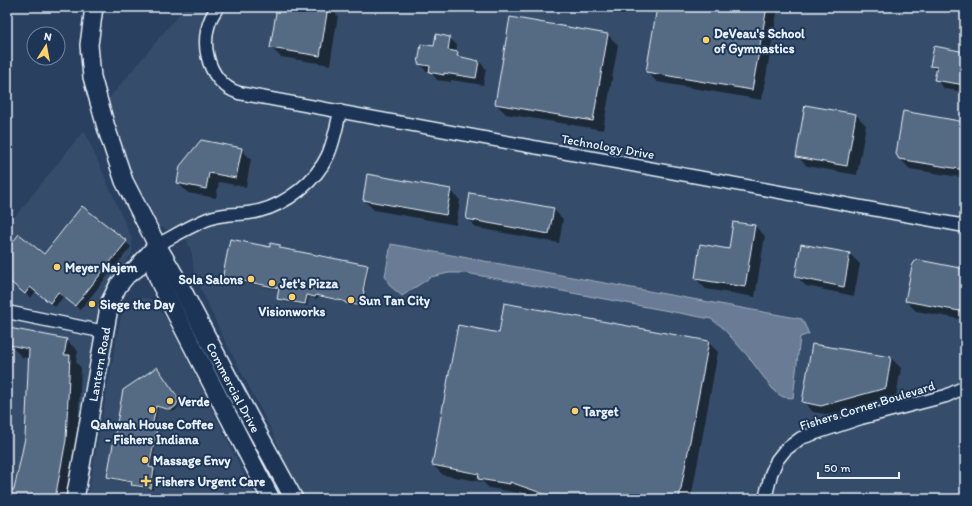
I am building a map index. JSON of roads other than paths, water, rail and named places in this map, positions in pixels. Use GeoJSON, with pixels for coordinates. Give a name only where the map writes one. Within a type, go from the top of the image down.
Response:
{"type":"FeatureCollection","features":[{"type":"Feature","properties":{"kind":"street"},"geometry":{"type":"LineString","coordinates":[[94,7],[89,51],[95,88],[124,181],[157,245],[209,219],[224,215],[262,211],[280,203],[294,194],[318,172],[327,158],[335,135],[340,111]]}},
{"type":"Feature","properties":{"kind":"street","name":"Technology Drive"},"geometry":{"type":"LineString","coordinates":[[218,7],[208,24],[206,31],[206,48],[209,61],[226,88],[246,94],[965,226]]}},
{"type":"Feature","properties":{"kind":"street","name":"Commercial Drive"},"geometry":{"type":"LineString","coordinates":[[157,245],[294,499]]}},
{"type":"Feature","properties":{"kind":"street","name":"Commercial Drive"},"geometry":{"type":"LineString","coordinates":[[157,245],[155,270],[160,283],[271,499]]}},
{"type":"Feature","properties":{"kind":"street","name":"Lantern Road"},"geometry":{"type":"LineString","coordinates":[[75,499],[109,306],[113,294],[118,286],[127,275],[136,269],[157,245]]}},
{"type":"Feature","properties":{"kind":"street"},"geometry":{"type":"LineString","coordinates":[[7,312],[105,332]]}},
{"type":"Feature","properties":{"kind":"street","name":"Fishers Corner Boulevard"},"geometry":{"type":"LineString","coordinates":[[765,499],[771,474],[778,460],[790,445],[801,438],[855,420],[946,396],[965,387]]}},
{"type":"Feature","properties":{"kind":"place","name":"DeVeau's School of Gymnastics"},"geometry":{"type":"Point","coordinates":[706,40]}},
{"type":"Feature","properties":{"kind":"place","name":"Meyer Najem"},"geometry":{"type":"Point","coordinates":[57,267]}},
{"type":"Feature","properties":{"kind":"place","name":"Sola Salons"},"geometry":{"type":"Point","coordinates":[251,279]}},
{"type":"Feature","properties":{"kind":"place","name":"Jet's Pizza"},"geometry":{"type":"Point","coordinates":[272,283]}},
{"type":"Feature","properties":{"kind":"place","name":"Visionworks"},"geometry":{"type":"Point","coordinates":[292,297]}},
{"type":"Feature","properties":{"kind":"place","name":"Sun Tan City"},"geometry":{"type":"Point","coordinates":[351,300]}},
{"type":"Feature","properties":{"kind":"place","name":"Siege the Day"},"geometry":{"type":"Point","coordinates":[92,304]}},
{"type":"Feature","properties":{"kind":"place","name":"Verde"},"geometry":{"type":"Point","coordinates":[170,401]}},
{"type":"Feature","properties":{"kind":"place","name":"Qahwah House Coffee - Fishers Indiana"},"geometry":{"type":"Point","coordinates":[152,410]}},
{"type":"Feature","properties":{"kind":"place","name":"Target"},"geometry":{"type":"Point","coordinates":[575,411]}},
{"type":"Feature","properties":{"kind":"place","name":"Massage Envy"},"geometry":{"type":"Point","coordinates":[145,460]}},
{"type":"Feature","properties":{"kind":"place","name":"Fishers Urgent Care"},"geometry":{"type":"Point","coordinates":[146,481]}}]}
